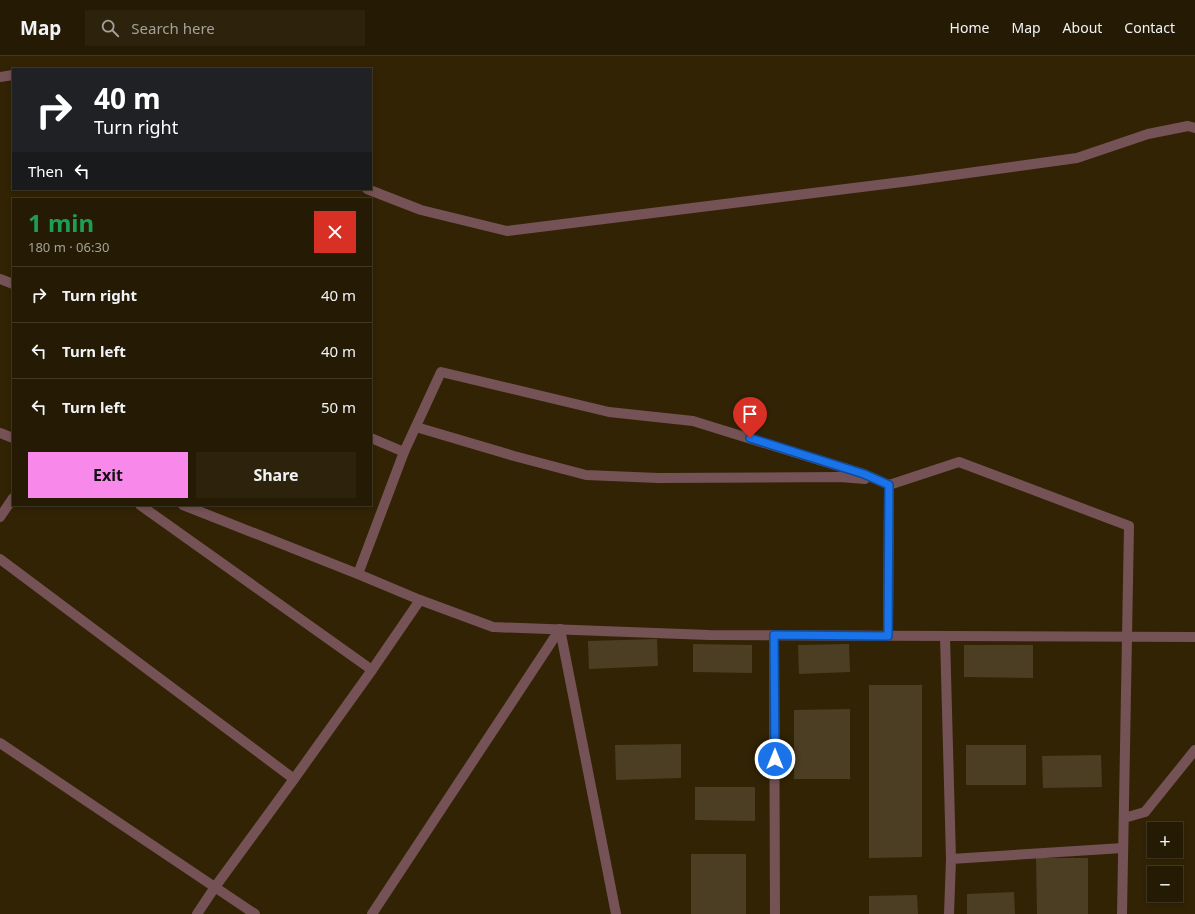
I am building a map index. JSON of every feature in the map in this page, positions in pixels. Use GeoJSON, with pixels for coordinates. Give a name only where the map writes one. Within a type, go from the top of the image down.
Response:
{"type":"FeatureCollection","features":[{"type":"Feature","properties":{"kind":"street"},"geometry":{"type":"LineString","coordinates":[[0,77],[12,75]]}},
{"type":"Feature","properties":{"kind":"street"},"geometry":{"type":"LineString","coordinates":[[370,190],[421,210],[507,231],[895,183],[1077,158],[1148,134],[1188,126],[1195,128]]}},
{"type":"Feature","properties":{"kind":"street"},"geometry":{"type":"LineString","coordinates":[[0,279],[12,284]]}},
{"type":"Feature","properties":{"kind":"street"},"geometry":{"type":"LineString","coordinates":[[358,574],[404,452],[441,372],[609,412],[693,421],[864,474],[885,483]]}},
{"type":"Feature","properties":{"kind":"street"},"geometry":{"type":"LineString","coordinates":[[416,427],[514,456],[586,474],[658,478],[840,477],[885,483],[959,462],[1129,526],[1122,914]]}},
{"type":"Feature","properties":{"kind":"street"},"geometry":{"type":"LineString","coordinates":[[0,433],[12,438]]}},
{"type":"Feature","properties":{"kind":"street"},"geometry":{"type":"LineString","coordinates":[[372,438],[404,452]]}},
{"type":"Feature","properties":{"kind":"street"},"geometry":{"type":"LineString","coordinates":[[885,483],[888,636]]}},
{"type":"Feature","properties":{"kind":"street"},"geometry":{"type":"LineString","coordinates":[[0,517],[12,499]]}},
{"type":"Feature","properties":{"kind":"street"},"geometry":{"type":"LineString","coordinates":[[141,506],[372,670]]}},
{"type":"Feature","properties":{"kind":"street"},"geometry":{"type":"LineString","coordinates":[[186,506],[420,600],[493,627],[709,635],[1195,637]]}},
{"type":"Feature","properties":{"kind":"street"},"geometry":{"type":"LineString","coordinates":[[0,559],[294,779]]}},
{"type":"Feature","properties":{"kind":"street"},"geometry":{"type":"LineString","coordinates":[[197,914],[372,670],[420,600]]}},
{"type":"Feature","properties":{"kind":"street"},"geometry":{"type":"LineString","coordinates":[[372,914],[560,629]]}},
{"type":"Feature","properties":{"kind":"street"},"geometry":{"type":"LineString","coordinates":[[560,629],[616,914]]}},
{"type":"Feature","properties":{"kind":"street"},"geometry":{"type":"LineString","coordinates":[[774,635],[775,914]]}},
{"type":"Feature","properties":{"kind":"street"},"geometry":{"type":"LineString","coordinates":[[945,636],[951,859],[949,914]]}},
{"type":"Feature","properties":{"kind":"street"},"geometry":{"type":"LineString","coordinates":[[0,743],[255,914]]}},
{"type":"Feature","properties":{"kind":"street"},"geometry":{"type":"LineString","coordinates":[[1124,818],[1145,812],[1195,750]]}},
{"type":"Feature","properties":{"kind":"street"},"geometry":{"type":"LineString","coordinates":[[951,859],[1123,848]]}},
{"type":"Feature","properties":{"kind":"building"},"geometry":{"type":"Polygon","coordinates":[[[657,639],[658,666],[589,669],[588,641],[657,639]]]}},
{"type":"Feature","properties":{"kind":"building"},"geometry":{"type":"Polygon","coordinates":[[[693,644],[752,645],[752,673],[693,672],[693,644]]]}},
{"type":"Feature","properties":{"kind":"building"},"geometry":{"type":"Polygon","coordinates":[[[849,644],[850,672],[799,674],[798,645],[849,644]]]}},
{"type":"Feature","properties":{"kind":"building"},"geometry":{"type":"Polygon","coordinates":[[[964,645],[1033,645],[1033,678],[964,677],[964,645]]]}},
{"type":"Feature","properties":{"kind":"building"},"geometry":{"type":"Polygon","coordinates":[[[869,685],[922,685],[922,857],[869,858],[869,685]]]}},
{"type":"Feature","properties":{"kind":"building"},"geometry":{"type":"Polygon","coordinates":[[[850,709],[850,779],[794,779],[794,710],[850,709]]]}},
{"type":"Feature","properties":{"kind":"building"},"geometry":{"type":"Polygon","coordinates":[[[681,744],[681,778],[616,780],[615,745],[681,744]]]}},
{"type":"Feature","properties":{"kind":"building"},"geometry":{"type":"Polygon","coordinates":[[[966,745],[1026,745],[1026,785],[966,785],[966,745]]]}},
{"type":"Feature","properties":{"kind":"building"},"geometry":{"type":"Polygon","coordinates":[[[1101,755],[1102,787],[1043,788],[1042,756],[1101,755]]]}},
{"type":"Feature","properties":{"kind":"building"},"geometry":{"type":"Polygon","coordinates":[[[695,787],[755,787],[755,821],[695,820],[695,787]]]}},
{"type":"Feature","properties":{"kind":"building"},"geometry":{"type":"Polygon","coordinates":[[[691,854],[746,854],[746,914],[691,914],[691,854]]]}},
{"type":"Feature","properties":{"kind":"building"},"geometry":{"type":"Polygon","coordinates":[[[1036,858],[1088,858],[1088,914],[1037,914],[1036,858]]]}},
{"type":"Feature","properties":{"kind":"building"},"geometry":{"type":"Polygon","coordinates":[[[1014,892],[1015,914],[967,914],[967,894],[1014,892]]]}},
{"type":"Feature","properties":{"kind":"building"},"geometry":{"type":"Polygon","coordinates":[[[917,895],[918,914],[869,914],[869,896],[917,895]]]}},
{"type":"Feature","properties":{"kind":"route"},"geometry":{"type":"LineString","coordinates":[[750,438],[864,474],[889,485],[888,636],[774,635],[775,759]]}}]}
